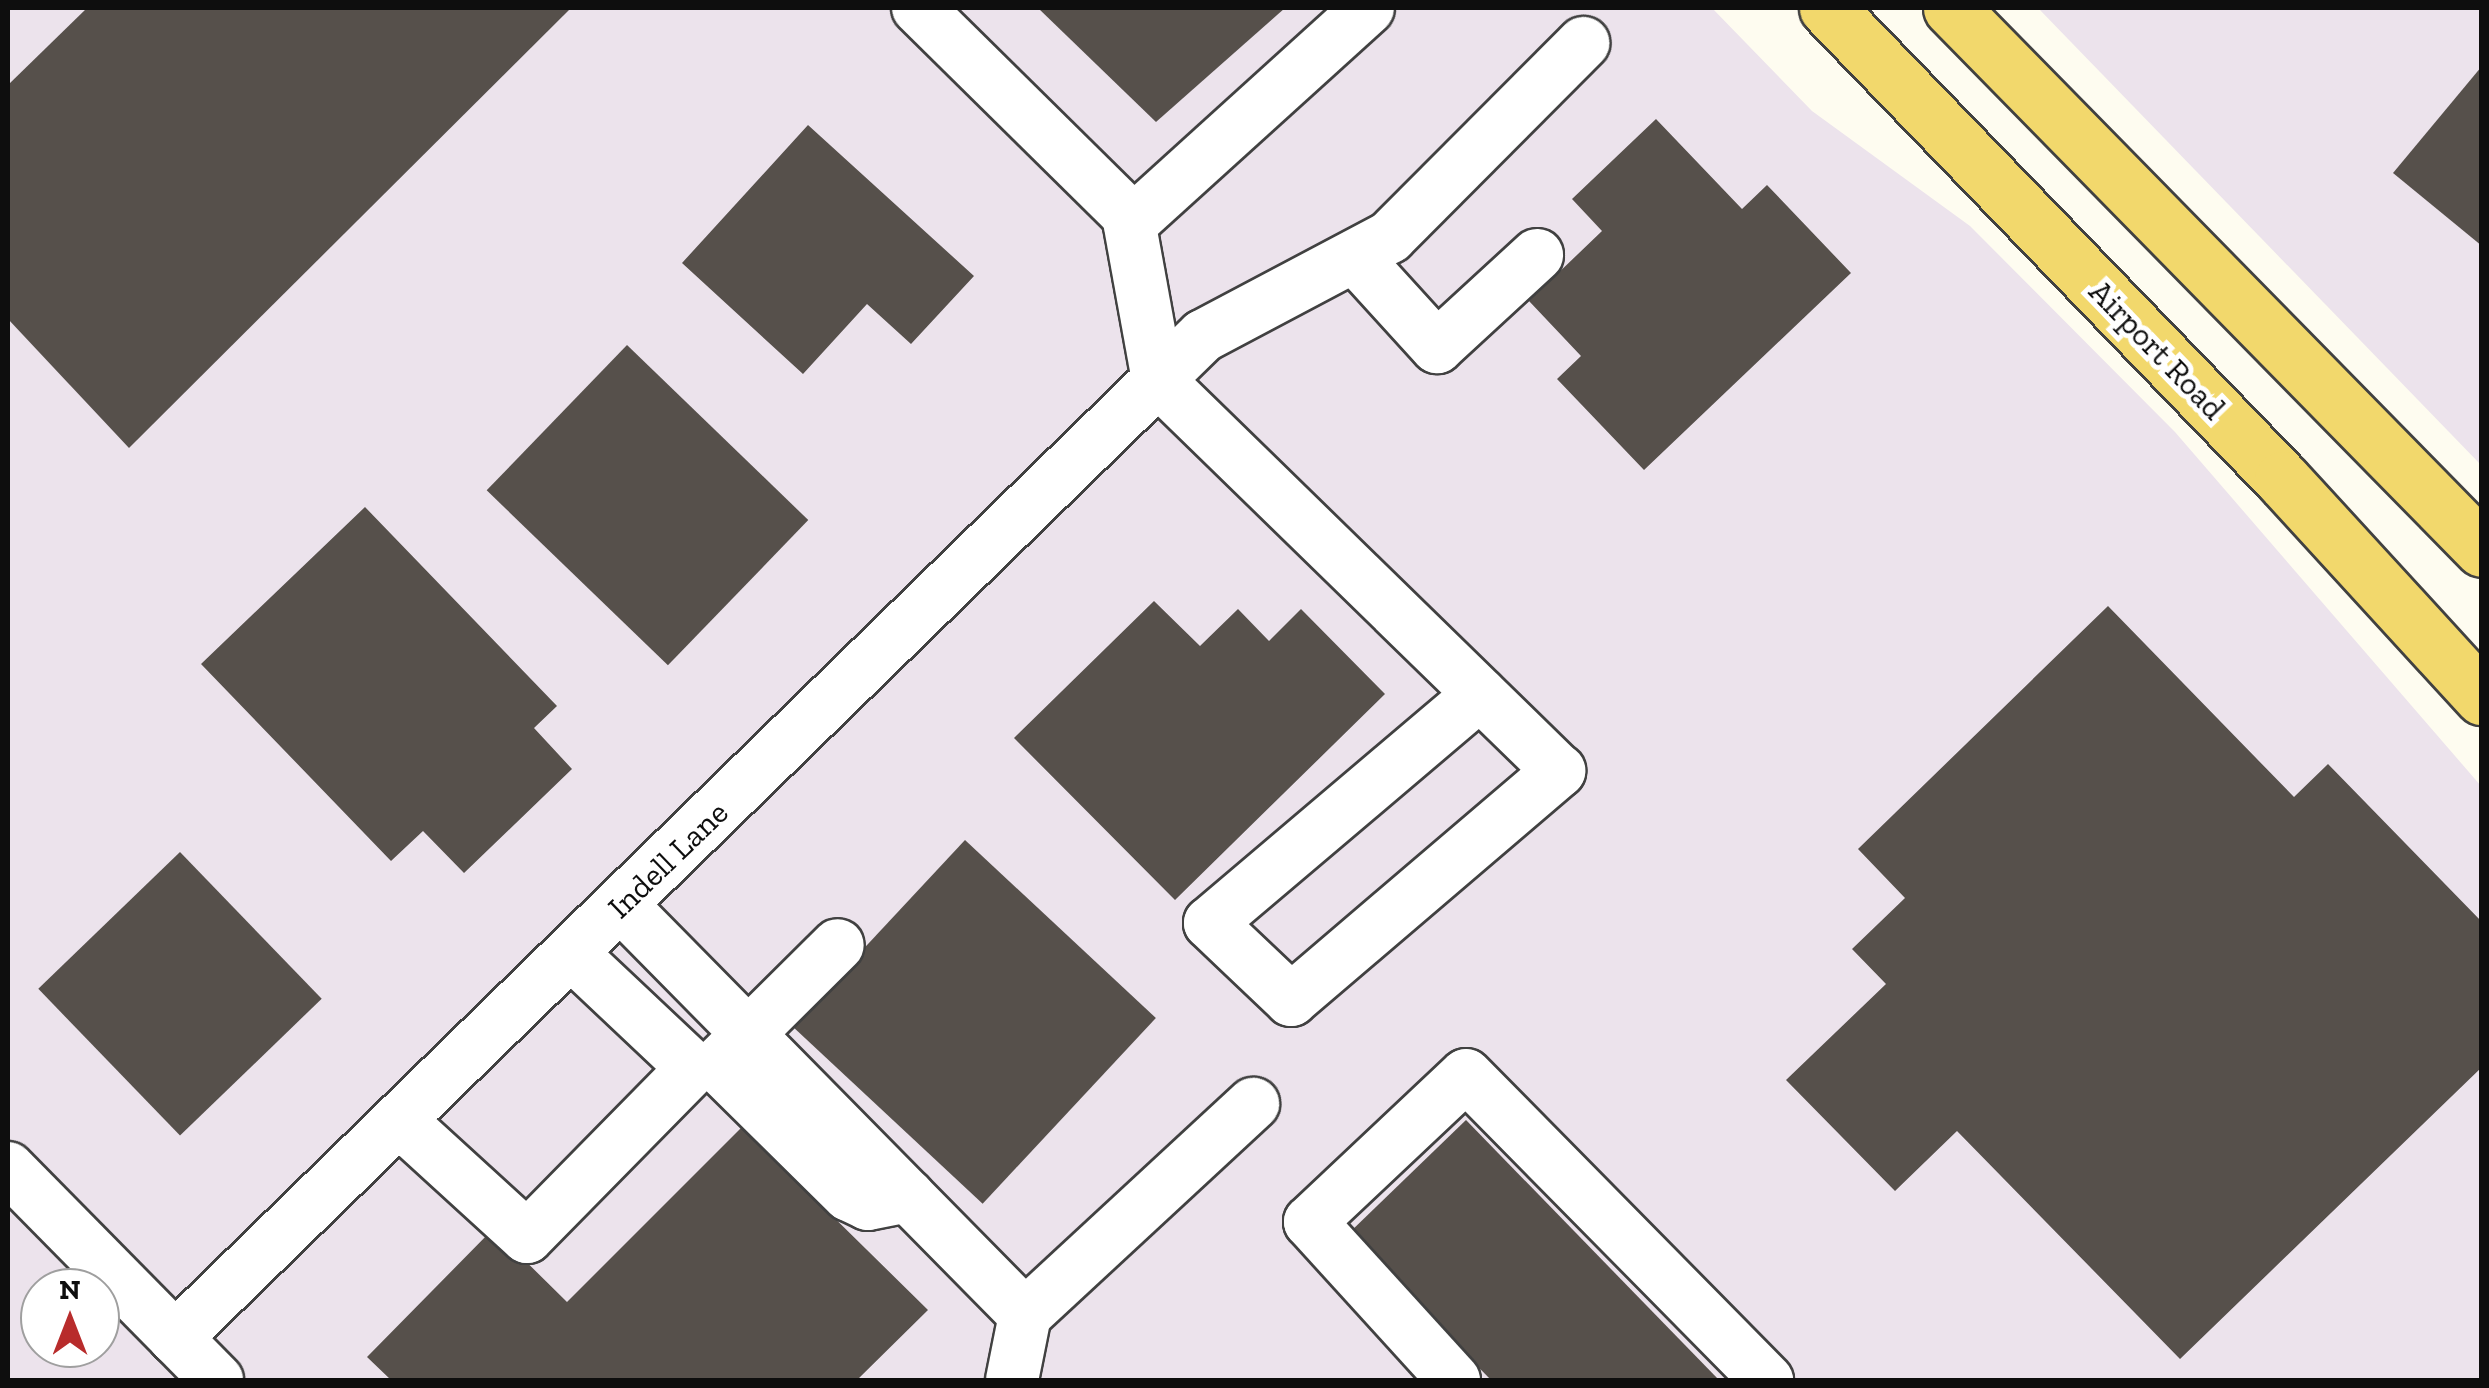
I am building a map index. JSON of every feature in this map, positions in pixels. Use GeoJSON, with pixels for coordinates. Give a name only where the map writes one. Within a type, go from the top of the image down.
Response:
{"type":"FeatureCollection","features":[{"type":"Feature","properties":{"kind":"main road","name":"Airport Road"},"geometry":{"type":"LineString","coordinates":[[1827,8],[2282,479],[2482,697]]}},
{"type":"Feature","properties":{"kind":"main road"},"geometry":{"type":"LineString","coordinates":[[1951,8],[2482,549]]}},
{"type":"Feature","properties":{"kind":"street"},"geometry":{"type":"LineString","coordinates":[[918,8],[1130,224],[1158,380],[1559,771],[1291,1000],[1210,923],[1480,694]]}},
{"type":"Feature","properties":{"kind":"street"},"geometry":{"type":"LineString","coordinates":[[1130,224],[1368,8]]}},
{"type":"Feature","properties":{"kind":"street","name":"Indell Lane"},"geometry":{"type":"LineString","coordinates":[[175,1338],[1202,336],[1390,237],[1582,43]]}},
{"type":"Feature","properties":{"kind":"street"},"geometry":{"type":"LineString","coordinates":[[1355,258],[1437,347],[1537,256]]}},
{"type":"Feature","properties":{"kind":"street"},"geometry":{"type":"LineString","coordinates":[[622,906],[720,1056]]}},
{"type":"Feature","properties":{"kind":"street"},"geometry":{"type":"LineString","coordinates":[[400,1121],[528,1237],[838,945]]}},
{"type":"Feature","properties":{"kind":"street"},"geometry":{"type":"LineString","coordinates":[[572,954],[720,1056],[908,1196],[1024,1315]]}},
{"type":"Feature","properties":{"kind":"street"},"geometry":{"type":"LineString","coordinates":[[1454,1380],[1310,1222],[1466,1075],[1767,1380]]}},
{"type":"Feature","properties":{"kind":"street"},"geometry":{"type":"LineString","coordinates":[[1012,1380],[1024,1315],[1253,1104]]}},
{"type":"Feature","properties":{"kind":"street"},"geometry":{"type":"LineString","coordinates":[[8,1168],[216,1380]]}},
{"type":"Feature","properties":{"kind":"shaded area"},"geometry":{"type":"Polygon","coordinates":[[[8,8],[1712,8],[1812,111],[1970,226],[2175,432],[2481,786],[2481,1380],[8,1380],[8,8]]]}},
{"type":"Feature","properties":{"kind":"shaded area"},"geometry":{"type":"Polygon","coordinates":[[[2038,8],[2481,8],[2481,465],[2038,8]]]}},
{"type":"Feature","properties":{"kind":"building"},"geometry":{"type":"Polygon","coordinates":[[[87,8],[571,8],[129,448],[8,319],[8,85],[87,8]]]}},
{"type":"Feature","properties":{"kind":"building"},"geometry":{"type":"Polygon","coordinates":[[[1038,8],[1285,8],[1156,122],[1038,8]]]}},
{"type":"Feature","properties":{"kind":"building"},"geometry":{"type":"Polygon","coordinates":[[[2482,66],[2482,246],[2393,173],[2482,66]]]}},
{"type":"Feature","properties":{"kind":"building"},"geometry":{"type":"Polygon","coordinates":[[[1656,119],[1742,209],[1767,185],[1851,273],[1644,470],[1557,379],[1581,356],[1529,301],[1602,231],[1572,199],[1656,119]]]}},
{"type":"Feature","properties":{"kind":"building"},"geometry":{"type":"Polygon","coordinates":[[[808,125],[974,276],[911,344],[867,304],[803,374],[682,263],[808,125]]]}},
{"type":"Feature","properties":{"kind":"building"},"geometry":{"type":"Polygon","coordinates":[[[627,345],[808,520],[668,665],[487,490],[627,345]]]}},
{"type":"Feature","properties":{"kind":"building"},"geometry":{"type":"Polygon","coordinates":[[[365,507],[557,706],[534,728],[572,769],[464,873],[423,831],[391,861],[201,664],[365,507]]]}},
{"type":"Feature","properties":{"kind":"building"},"geometry":{"type":"Polygon","coordinates":[[[1154,601],[1200,646],[1238,609],[1269,641],[1301,609],[1385,694],[1175,900],[1014,738],[1154,601]]]}},
{"type":"Feature","properties":{"kind":"building"},"geometry":{"type":"Polygon","coordinates":[[[2108,606],[2294,797],[2328,764],[2482,922],[2482,1067],[2180,1359],[1957,1131],[1895,1191],[1786,1080],[1886,984],[1852,949],[1905,898],[1858,849],[2108,606]]]}},
{"type":"Feature","properties":{"kind":"building"},"geometry":{"type":"Polygon","coordinates":[[[965,840],[1156,1018],[983,1204],[792,1026],[965,840]]]}},
{"type":"Feature","properties":{"kind":"building"},"geometry":{"type":"Polygon","coordinates":[[[180,852],[322,999],[180,1136],[38,989],[180,852]]]}},
{"type":"Feature","properties":{"kind":"building"},"geometry":{"type":"Polygon","coordinates":[[[1466,1120],[1719,1380],[1491,1380],[1348,1234],[1466,1120]]]}},
{"type":"Feature","properties":{"kind":"building"},"geometry":{"type":"Polygon","coordinates":[[[742,1127],[928,1310],[857,1380],[391,1380],[367,1357],[493,1229],[567,1302],[742,1127]]]}}]}
